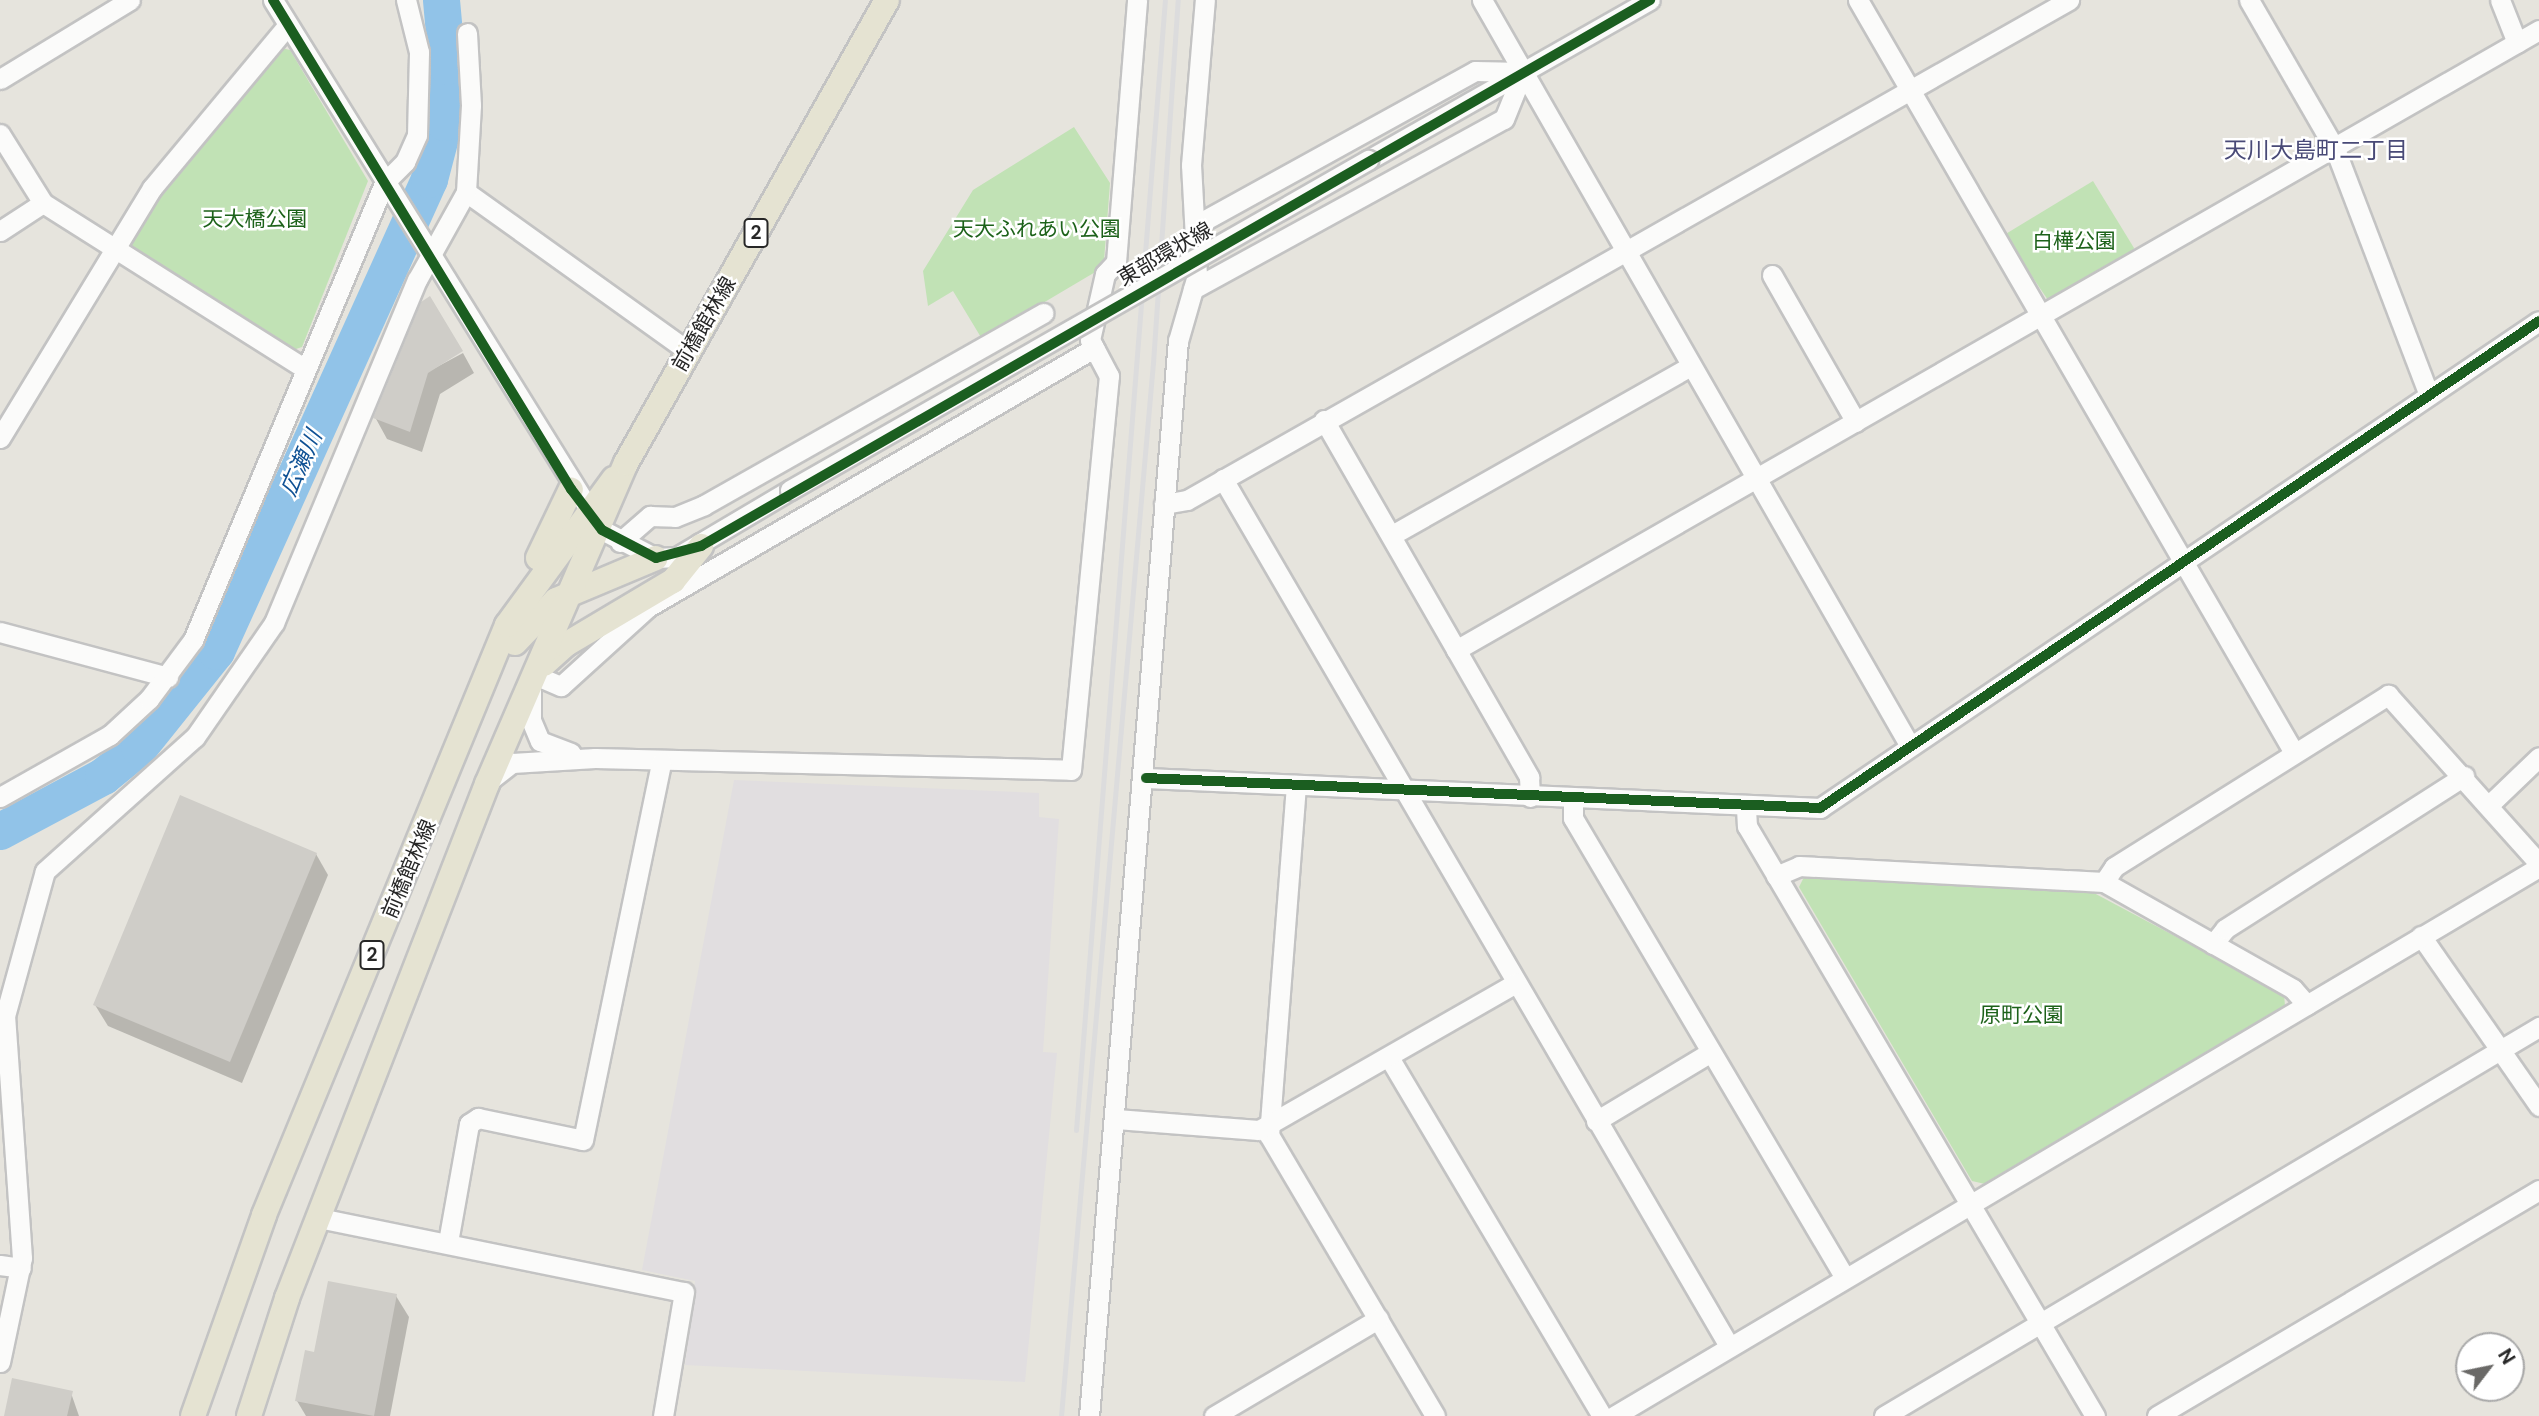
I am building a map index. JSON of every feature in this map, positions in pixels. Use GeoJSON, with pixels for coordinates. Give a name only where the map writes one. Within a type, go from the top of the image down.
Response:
{"type":"FeatureCollection","features":[{"type":"Feature","properties":{"kind":"main road","name":"前橋館林線"},"geometry":{"type":"LineString","coordinates":[[249,1416],[319,1218],[487,784],[603,528],[626,465],[887,0]]}},
{"type":"Feature","properties":{"kind":"main road"},"geometry":{"type":"LineString","coordinates":[[507,625],[571,489]]}},
{"type":"Feature","properties":{"kind":"main road","name":"前橋館林線"},"geometry":{"type":"LineString","coordinates":[[193,1416],[264,1215],[453,765],[507,625],[603,528]]}},
{"type":"Feature","properties":{"kind":"main road"},"geometry":{"type":"LineString","coordinates":[[536,678],[565,645],[673,581],[701,546]]}},
{"type":"Feature","properties":{"kind":"main road"},"geometry":{"type":"LineString","coordinates":[[453,765],[521,630],[573,592],[656,558]]}},
{"type":"Feature","properties":{"kind":"street"},"geometry":{"type":"LineString","coordinates":[[273,0],[571,489],[603,528],[656,558]]}},
{"type":"Feature","properties":{"kind":"street"},"geometry":{"type":"LineString","coordinates":[[0,797],[110,735],[168,677],[205,615],[384,183],[405,162],[419,121],[419,52],[406,0]]}},
{"type":"Feature","properties":{"kind":"street"},"geometry":{"type":"LineString","coordinates":[[487,784],[512,762],[595,758],[661,762],[1072,770],[1109,376],[1090,340],[1105,275],[1116,257],[1137,0]]}},
{"type":"Feature","properties":{"kind":"street"},"geometry":{"type":"LineString","coordinates":[[1089,1416],[1146,778],[1143,747],[1178,341],[1193,289],[1196,225],[1191,164],[1206,0]]}},
{"type":"Feature","properties":{"kind":"street"},"geometry":{"type":"LineString","coordinates":[[1482,0],[1910,746]]}},
{"type":"Feature","properties":{"kind":"street","name":"東部環状線"},"geometry":{"type":"LineString","coordinates":[[656,558],[701,546],[790,490],[1650,0]]}},
{"type":"Feature","properties":{"kind":"street"},"geometry":{"type":"LineString","coordinates":[[1858,0],[2293,751]]}},
{"type":"Feature","properties":{"kind":"street"},"geometry":{"type":"LineString","coordinates":[[1164,503],[1187,500],[2069,0]]}},
{"type":"Feature","properties":{"kind":"street"},"geometry":{"type":"LineString","coordinates":[[2249,0],[2335,149],[2429,395]]}},
{"type":"Feature","properties":{"kind":"street"},"geometry":{"type":"LineString","coordinates":[[2500,0],[2517,43]]}},
{"type":"Feature","properties":{"kind":"street"},"geometry":{"type":"LineString","coordinates":[[0,79],[117,3]]}},
{"type":"Feature","properties":{"kind":"street"},"geometry":{"type":"LineString","coordinates":[[0,438],[152,188],[288,24]]}},
{"type":"Feature","properties":{"kind":"street"},"geometry":{"type":"LineString","coordinates":[[1456,650],[2042,319],[2539,30]]}},
{"type":"Feature","properties":{"kind":"street"},"geometry":{"type":"LineString","coordinates":[[0,1362],[22,1268],[4,1092],[6,1005],[45,871],[195,737],[262,643],[427,254],[466,192],[471,105],[467,33]]}},
{"type":"Feature","properties":{"kind":"street"},"geometry":{"type":"LineString","coordinates":[[1196,225],[1475,71],[1523,72]]}},
{"type":"Feature","properties":{"kind":"street"},"geometry":{"type":"LineString","coordinates":[[1193,289],[1504,119],[1523,72]]}},
{"type":"Feature","properties":{"kind":"street"},"geometry":{"type":"LineString","coordinates":[[0,134],[43,203],[306,369]]}},
{"type":"Feature","properties":{"kind":"street"},"geometry":{"type":"LineString","coordinates":[[466,192],[688,351]]}},
{"type":"Feature","properties":{"kind":"street"},"geometry":{"type":"LineString","coordinates":[[0,231],[43,203]]}},
{"type":"Feature","properties":{"kind":"street"},"geometry":{"type":"LineString","coordinates":[[1772,275],[1856,422]]}},
{"type":"Feature","properties":{"kind":"street"},"geometry":{"type":"LineString","coordinates":[[603,528],[650,516],[675,517],[704,505],[1043,313]]}},
{"type":"Feature","properties":{"kind":"street"},"geometry":{"type":"LineString","coordinates":[[1146,778],[1746,808],[1819,808],[2539,321]]}},
{"type":"Feature","properties":{"kind":"street"},"geometry":{"type":"LineString","coordinates":[[595,758],[540,741],[531,720],[536,678],[561,686],[648,607],[1094,348]]}},
{"type":"Feature","properties":{"kind":"street"},"geometry":{"type":"LineString","coordinates":[[1392,535],[1691,366]]}},
{"type":"Feature","properties":{"kind":"street"},"geometry":{"type":"LineString","coordinates":[[1324,420],[1529,777],[1530,797]]}},
{"type":"Feature","properties":{"kind":"street"},"geometry":{"type":"LineString","coordinates":[[1223,479],[1402,792],[1729,1346]]}},
{"type":"Feature","properties":{"kind":"street"},"geometry":{"type":"LineString","coordinates":[[0,632],[168,677]]}},
{"type":"Feature","properties":{"kind":"street"},"geometry":{"type":"LineString","coordinates":[[1614,1416],[2539,865],[2464,776],[2388,695],[2293,751],[2114,867],[2104,883]]}},
{"type":"Feature","properties":{"kind":"street"},"geometry":{"type":"LineString","coordinates":[[2489,806],[2539,757]]}},
{"type":"Feature","properties":{"kind":"street"},"geometry":{"type":"LineString","coordinates":[[448,1242],[469,1124],[478,1118],[583,1140],[661,762]]}},
{"type":"Feature","properties":{"kind":"street"},"geometry":{"type":"LineString","coordinates":[[2213,944],[2225,929],[2464,776]]}},
{"type":"Feature","properties":{"kind":"street"},"geometry":{"type":"LineString","coordinates":[[1296,785],[1268,1127],[1435,1416]]}},
{"type":"Feature","properties":{"kind":"street"},"geometry":{"type":"LineString","coordinates":[[1573,800],[1573,818],[1845,1278]]}},
{"type":"Feature","properties":{"kind":"street"},"geometry":{"type":"LineString","coordinates":[[1746,808],[1746,826],[2095,1416]]}},
{"type":"Feature","properties":{"kind":"street"},"geometry":{"type":"LineString","coordinates":[[1776,876],[1799,866],[2104,883],[2293,989],[2307,1004]]}},
{"type":"Feature","properties":{"kind":"street"},"geometry":{"type":"LineString","coordinates":[[2421,936],[2539,1106]]}},
{"type":"Feature","properties":{"kind":"street"},"geometry":{"type":"LineString","coordinates":[[1116,1119],[1268,1127],[1390,1059],[1516,983]]}},
{"type":"Feature","properties":{"kind":"street"},"geometry":{"type":"LineString","coordinates":[[1884,1416],[2539,1027]]}},
{"type":"Feature","properties":{"kind":"street"},"geometry":{"type":"LineString","coordinates":[[1596,1121],[1711,1052]]}},
{"type":"Feature","properties":{"kind":"street"},"geometry":{"type":"LineString","coordinates":[[1390,1059],[1602,1416]]}},
{"type":"Feature","properties":{"kind":"street"},"geometry":{"type":"LineString","coordinates":[[2157,1416],[2539,1190]]}},
{"type":"Feature","properties":{"kind":"street"},"geometry":{"type":"LineString","coordinates":[[319,1218],[448,1242],[684,1292],[663,1416]]}},
{"type":"Feature","properties":{"kind":"street"},"geometry":{"type":"LineString","coordinates":[[0,1265],[22,1268]]}},
{"type":"Feature","properties":{"kind":"street"},"geometry":{"type":"LineString","coordinates":[[1214,1416],[1377,1319]]}},
{"type":"Feature","properties":{"kind":"shaded area"},"geometry":{"type":"Polygon","coordinates":[[[734,780],[1039,793],[1039,817],[1059,819],[1043,1052],[1057,1053],[1025,1382],[685,1365],[695,1281],[642,1270],[734,780]]]}},
{"type":"Feature","properties":{"kind":"green space","name":"天大橋公園"},"geometry":{"type":"Polygon","coordinates":[[[277,47],[290,50],[368,181],[302,347],[290,351],[134,252],[130,239],[160,190],[277,47]]]}},
{"type":"Feature","properties":{"kind":"green space","name":"天大ふれあい公園"},"geometry":{"type":"Polygon","coordinates":[[[1074,127],[1110,183],[1104,261],[1097,271],[982,339],[953,291],[928,306],[923,271],[973,190],[1074,127]]]}},
{"type":"Feature","properties":{"kind":"green space","name":"白樺公園"},"geometry":{"type":"Polygon","coordinates":[[[2093,181],[2134,248],[2131,257],[2050,303],[2004,235],[2093,181]]]}},
{"type":"Feature","properties":{"kind":"green space","name":"原町公園"},"geometry":{"type":"Polygon","coordinates":[[[1804,877],[2092,892],[2284,994],[2285,1006],[1985,1184],[1972,1181],[1799,887],[1804,877]]]}},
{"type":"Feature","properties":{"kind":"building"},"geometry":{"type":"Polygon","coordinates":[[[430,296],[463,351],[428,373],[410,432],[373,418],[421,302],[430,296]]]}},
{"type":"Feature","properties":{"kind":"building"},"geometry":{"type":"Polygon","coordinates":[[[180,795],[317,853],[230,1062],[93,1005],[180,795]]]}},
{"type":"Feature","properties":{"kind":"building"},"geometry":{"type":"Polygon","coordinates":[[[328,1281],[397,1294],[374,1416],[295,1401],[305,1350],[314,1352],[328,1281]]]}},
{"type":"Feature","properties":{"kind":"building"},"geometry":{"type":"Polygon","coordinates":[[[12,1378],[73,1391],[67,1416],[4,1416],[12,1378]]]}},
{"type":"Feature","properties":{"kind":"waterway","name":"広瀬川"},"geometry":{"type":"LineString","coordinates":[[0,831],[103,776],[139,747],[216,651],[429,179],[444,122],[447,66],[441,0]]}},
{"type":"Feature","properties":{"kind":"railway"},"geometry":{"type":"LineString","coordinates":[[1076,1130],[1165,0]]}},
{"type":"Feature","properties":{"kind":"railway"},"geometry":{"type":"LineString","coordinates":[[1061,1416],[1153,363],[1178,0]]}},
{"type":"Feature","properties":{"kind":"cycle path"},"geometry":{"type":"LineString","coordinates":[[273,0],[571,489],[602,530],[656,558],[701,546],[1650,0]]}},
{"type":"Feature","properties":{"kind":"cycle path"},"geometry":{"type":"LineString","coordinates":[[1146,778],[1820,808],[2539,321]]}},
{"type":"Feature","properties":{"kind":"district","name":"天川大島町二丁目"},"geometry":{"type":"Point","coordinates":[2316,150]}}]}
